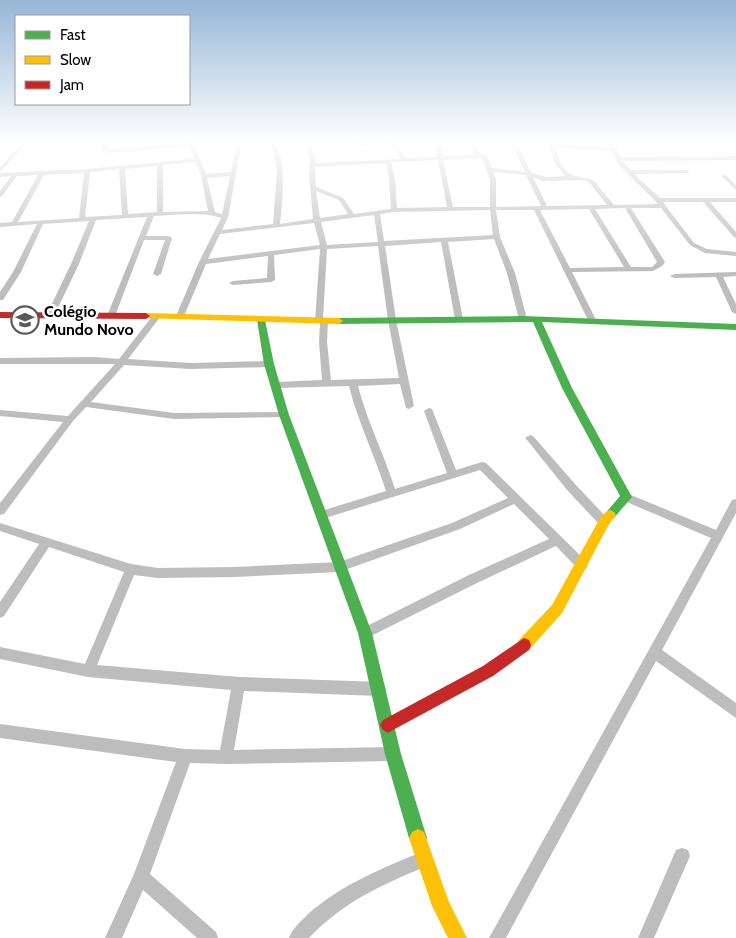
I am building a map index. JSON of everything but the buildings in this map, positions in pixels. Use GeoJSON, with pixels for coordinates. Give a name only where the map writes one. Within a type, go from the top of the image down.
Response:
{"type":"FeatureCollection","features":[{"type":"Feature","properties":{"kind":"street"},"geometry":{"type":"LineString","coordinates":[[0,195],[7,185]]}},
{"type":"Feature","properties":{"kind":"street"},"geometry":{"type":"LineString","coordinates":[[14,224],[36,185]]}},
{"type":"Feature","properties":{"kind":"street"},"geometry":{"type":"LineString","coordinates":[[82,220],[86,185]]}},
{"type":"Feature","properties":{"kind":"street"},"geometry":{"type":"LineString","coordinates":[[123,185],[125,217]]}},
{"type":"Feature","properties":{"kind":"street"},"geometry":{"type":"LineString","coordinates":[[160,185],[160,214]]}},
{"type":"Feature","properties":{"kind":"street"},"geometry":{"type":"LineString","coordinates":[[206,185],[212,213]]}},
{"type":"Feature","properties":{"kind":"street"},"geometry":{"type":"LineString","coordinates":[[180,316],[202,262],[219,232],[231,185]]}},
{"type":"Feature","properties":{"kind":"street"},"geometry":{"type":"LineString","coordinates":[[276,226],[279,185]]}},
{"type":"Feature","properties":{"kind":"street"},"geometry":{"type":"LineString","coordinates":[[314,185],[315,212],[324,247],[322,321],[327,382]]}},
{"type":"Feature","properties":{"kind":"street"},"geometry":{"type":"LineString","coordinates":[[392,185],[394,210]]}},
{"type":"Feature","properties":{"kind":"street"},"geometry":{"type":"LineString","coordinates":[[445,185],[450,208]]}},
{"type":"Feature","properties":{"kind":"street"},"geometry":{"type":"LineString","coordinates":[[493,185],[493,208],[497,237],[511,273],[523,319]]}},
{"type":"Feature","properties":{"kind":"street"},"geometry":{"type":"LineString","coordinates":[[535,185],[545,208]]}},
{"type":"Feature","properties":{"kind":"street"},"geometry":{"type":"LineString","coordinates":[[594,185],[612,207]]}},
{"type":"Feature","properties":{"kind":"street"},"geometry":{"type":"LineString","coordinates":[[642,185],[660,203],[692,244],[714,253],[736,254]]}},
{"type":"Feature","properties":{"kind":"street"},"geometry":{"type":"LineString","coordinates":[[314,188],[341,199],[352,216]]}},
{"type":"Feature","properties":{"kind":"street"},"geometry":{"type":"LineString","coordinates":[[219,232],[394,210],[626,207],[704,199],[736,200]]}},
{"type":"Feature","properties":{"kind":"street"},"geometry":{"type":"LineString","coordinates":[[704,199],[733,230],[736,236]]}},
{"type":"Feature","properties":{"kind":"street"},"geometry":{"type":"LineString","coordinates":[[591,207],[629,269]]}},
{"type":"Feature","properties":{"kind":"street"},"geometry":{"type":"LineString","coordinates":[[568,270],[653,269],[660,265],[661,262],[626,207]]}},
{"type":"Feature","properties":{"kind":"street"},"geometry":{"type":"LineString","coordinates":[[537,209],[593,322]]}},
{"type":"Feature","properties":{"kind":"street"},"geometry":{"type":"LineString","coordinates":[[377,212],[392,320],[409,406]]}},
{"type":"Feature","properties":{"kind":"street"},"geometry":{"type":"LineString","coordinates":[[0,225],[160,214],[212,213],[224,217]]}},
{"type":"Feature","properties":{"kind":"street"},"geometry":{"type":"LineString","coordinates":[[111,316],[151,215]]}},
{"type":"Feature","properties":{"kind":"street"},"geometry":{"type":"LineString","coordinates":[[50,316],[75,264],[93,219]]}},
{"type":"Feature","properties":{"kind":"street"},"geometry":{"type":"LineString","coordinates":[[0,298],[17,272],[41,222]]}},
{"type":"Feature","properties":{"kind":"street"},"geometry":{"type":"LineString","coordinates":[[202,262],[380,242],[497,237]]}},
{"type":"Feature","properties":{"kind":"street"},"geometry":{"type":"LineString","coordinates":[[142,238],[170,238],[157,274]]}},
{"type":"Feature","properties":{"kind":"street"},"geometry":{"type":"LineString","coordinates":[[444,239],[458,319]]}},
{"type":"Feature","properties":{"kind":"street"},"geometry":{"type":"LineString","coordinates":[[233,283],[271,280],[271,253]]}},
{"type":"Feature","properties":{"kind":"street"},"geometry":{"type":"LineString","coordinates":[[719,274],[736,312]]}},
{"type":"Feature","properties":{"kind":"street"},"geometry":{"type":"LineString","coordinates":[[674,276],[736,274]]}},
{"type":"Feature","properties":{"kind":"street"},"geometry":{"type":"LineString","coordinates":[[0,315],[180,316],[322,321],[523,319],[736,327]]}},
{"type":"Feature","properties":{"kind":"street"},"geometry":{"type":"LineString","coordinates":[[0,511],[70,419],[122,360],[157,316]]}},
{"type":"Feature","properties":{"kind":"street"},"geometry":{"type":"LineString","coordinates":[[261,320],[269,364],[284,415],[322,515],[339,567],[366,633],[393,754],[424,860],[441,906],[458,938]]}},
{"type":"Feature","properties":{"kind":"street"},"geometry":{"type":"LineString","coordinates":[[537,320],[552,360],[580,417],[626,497],[716,536]]}},
{"type":"Feature","properties":{"kind":"street"},"geometry":{"type":"LineString","coordinates":[[0,361],[122,360],[191,366],[269,364]]}},
{"type":"Feature","properties":{"kind":"street"},"geometry":{"type":"LineString","coordinates":[[276,385],[404,381]]}},
{"type":"Feature","properties":{"kind":"street"},"geometry":{"type":"LineString","coordinates":[[353,383],[359,407],[381,460],[391,492]]}},
{"type":"Feature","properties":{"kind":"street"},"geometry":{"type":"LineString","coordinates":[[84,404],[174,416],[284,415]]}},
{"type":"Feature","properties":{"kind":"street"},"geometry":{"type":"LineString","coordinates":[[429,411],[452,474]]}},
{"type":"Feature","properties":{"kind":"street"},"geometry":{"type":"LineString","coordinates":[[0,413],[70,419]]}},
{"type":"Feature","properties":{"kind":"street"},"geometry":{"type":"LineString","coordinates":[[530,438],[571,487],[604,522]]}},
{"type":"Feature","properties":{"kind":"street"},"geometry":{"type":"LineString","coordinates":[[322,515],[391,492],[482,466],[582,565]]}},
{"type":"Feature","properties":{"kind":"street"},"geometry":{"type":"LineString","coordinates":[[388,725],[488,671],[526,644],[557,609],[604,522],[626,497]]}},
{"type":"Feature","properties":{"kind":"street"},"geometry":{"type":"LineString","coordinates":[[0,526],[46,543],[131,569],[158,573],[339,567],[456,526],[516,499]]}},
{"type":"Feature","properties":{"kind":"street"},"geometry":{"type":"LineString","coordinates":[[497,938],[736,502]]}},
{"type":"Feature","properties":{"kind":"street"},"geometry":{"type":"LineString","coordinates":[[366,633],[473,579],[556,541]]}},
{"type":"Feature","properties":{"kind":"street"},"geometry":{"type":"LineString","coordinates":[[0,612],[46,543]]}},
{"type":"Feature","properties":{"kind":"street"},"geometry":{"type":"LineString","coordinates":[[88,671],[131,569]]}},
{"type":"Feature","properties":{"kind":"street"},"geometry":{"type":"LineString","coordinates":[[654,652],[736,710]]}},
{"type":"Feature","properties":{"kind":"street"},"geometry":{"type":"LineString","coordinates":[[0,653],[88,671],[239,684],[379,689]]}},
{"type":"Feature","properties":{"kind":"street"},"geometry":{"type":"LineString","coordinates":[[226,758],[239,684]]}},
{"type":"Feature","properties":{"kind":"street"},"geometry":{"type":"LineString","coordinates":[[0,732],[185,756],[226,758],[393,754]]}},
{"type":"Feature","properties":{"kind":"street"},"geometry":{"type":"LineString","coordinates":[[113,938],[140,877],[185,756]]}},
{"type":"Feature","properties":{"kind":"street"},"geometry":{"type":"LineString","coordinates":[[646,938],[682,856]]}},
{"type":"Feature","properties":{"kind":"street"},"geometry":{"type":"LineString","coordinates":[[298,938],[323,912],[348,892],[365,883],[424,860]]}},
{"type":"Feature","properties":{"kind":"street"},"geometry":{"type":"LineString","coordinates":[[140,877],[210,938]]}},
{"type":"Feature","properties":{"kind":"traffic: fast"},"geometry":{"type":"LineString","coordinates":[[339,321],[523,319],[736,327]]}},
{"type":"Feature","properties":{"kind":"traffic: fast"},"geometry":{"type":"LineString","coordinates":[[261,320],[269,364],[284,415],[365,633],[393,754],[418,838]]}},
{"type":"Feature","properties":{"kind":"traffic: fast"},"geometry":{"type":"LineString","coordinates":[[537,320],[556,366],[589,432],[626,497],[610,515]]}},
{"type":"Feature","properties":{"kind":"traffic: slow"},"geometry":{"type":"LineString","coordinates":[[146,316],[339,321]]}},
{"type":"Feature","properties":{"kind":"traffic: slow"},"geometry":{"type":"LineString","coordinates":[[524,645],[557,609],[604,522],[610,515]]}},
{"type":"Feature","properties":{"kind":"traffic: slow"},"geometry":{"type":"LineString","coordinates":[[418,838],[441,906],[458,938]]}},
{"type":"Feature","properties":{"kind":"traffic: jam"},"geometry":{"type":"LineString","coordinates":[[0,315],[146,316]]}},
{"type":"Feature","properties":{"kind":"traffic: jam"},"geometry":{"type":"LineString","coordinates":[[388,725],[488,671],[524,645]]}},
{"type":"Feature","properties":{"kind":"place","name":"Colégio Mundo Novo"},"geometry":{"type":"Point","coordinates":[25,320]}}]}
